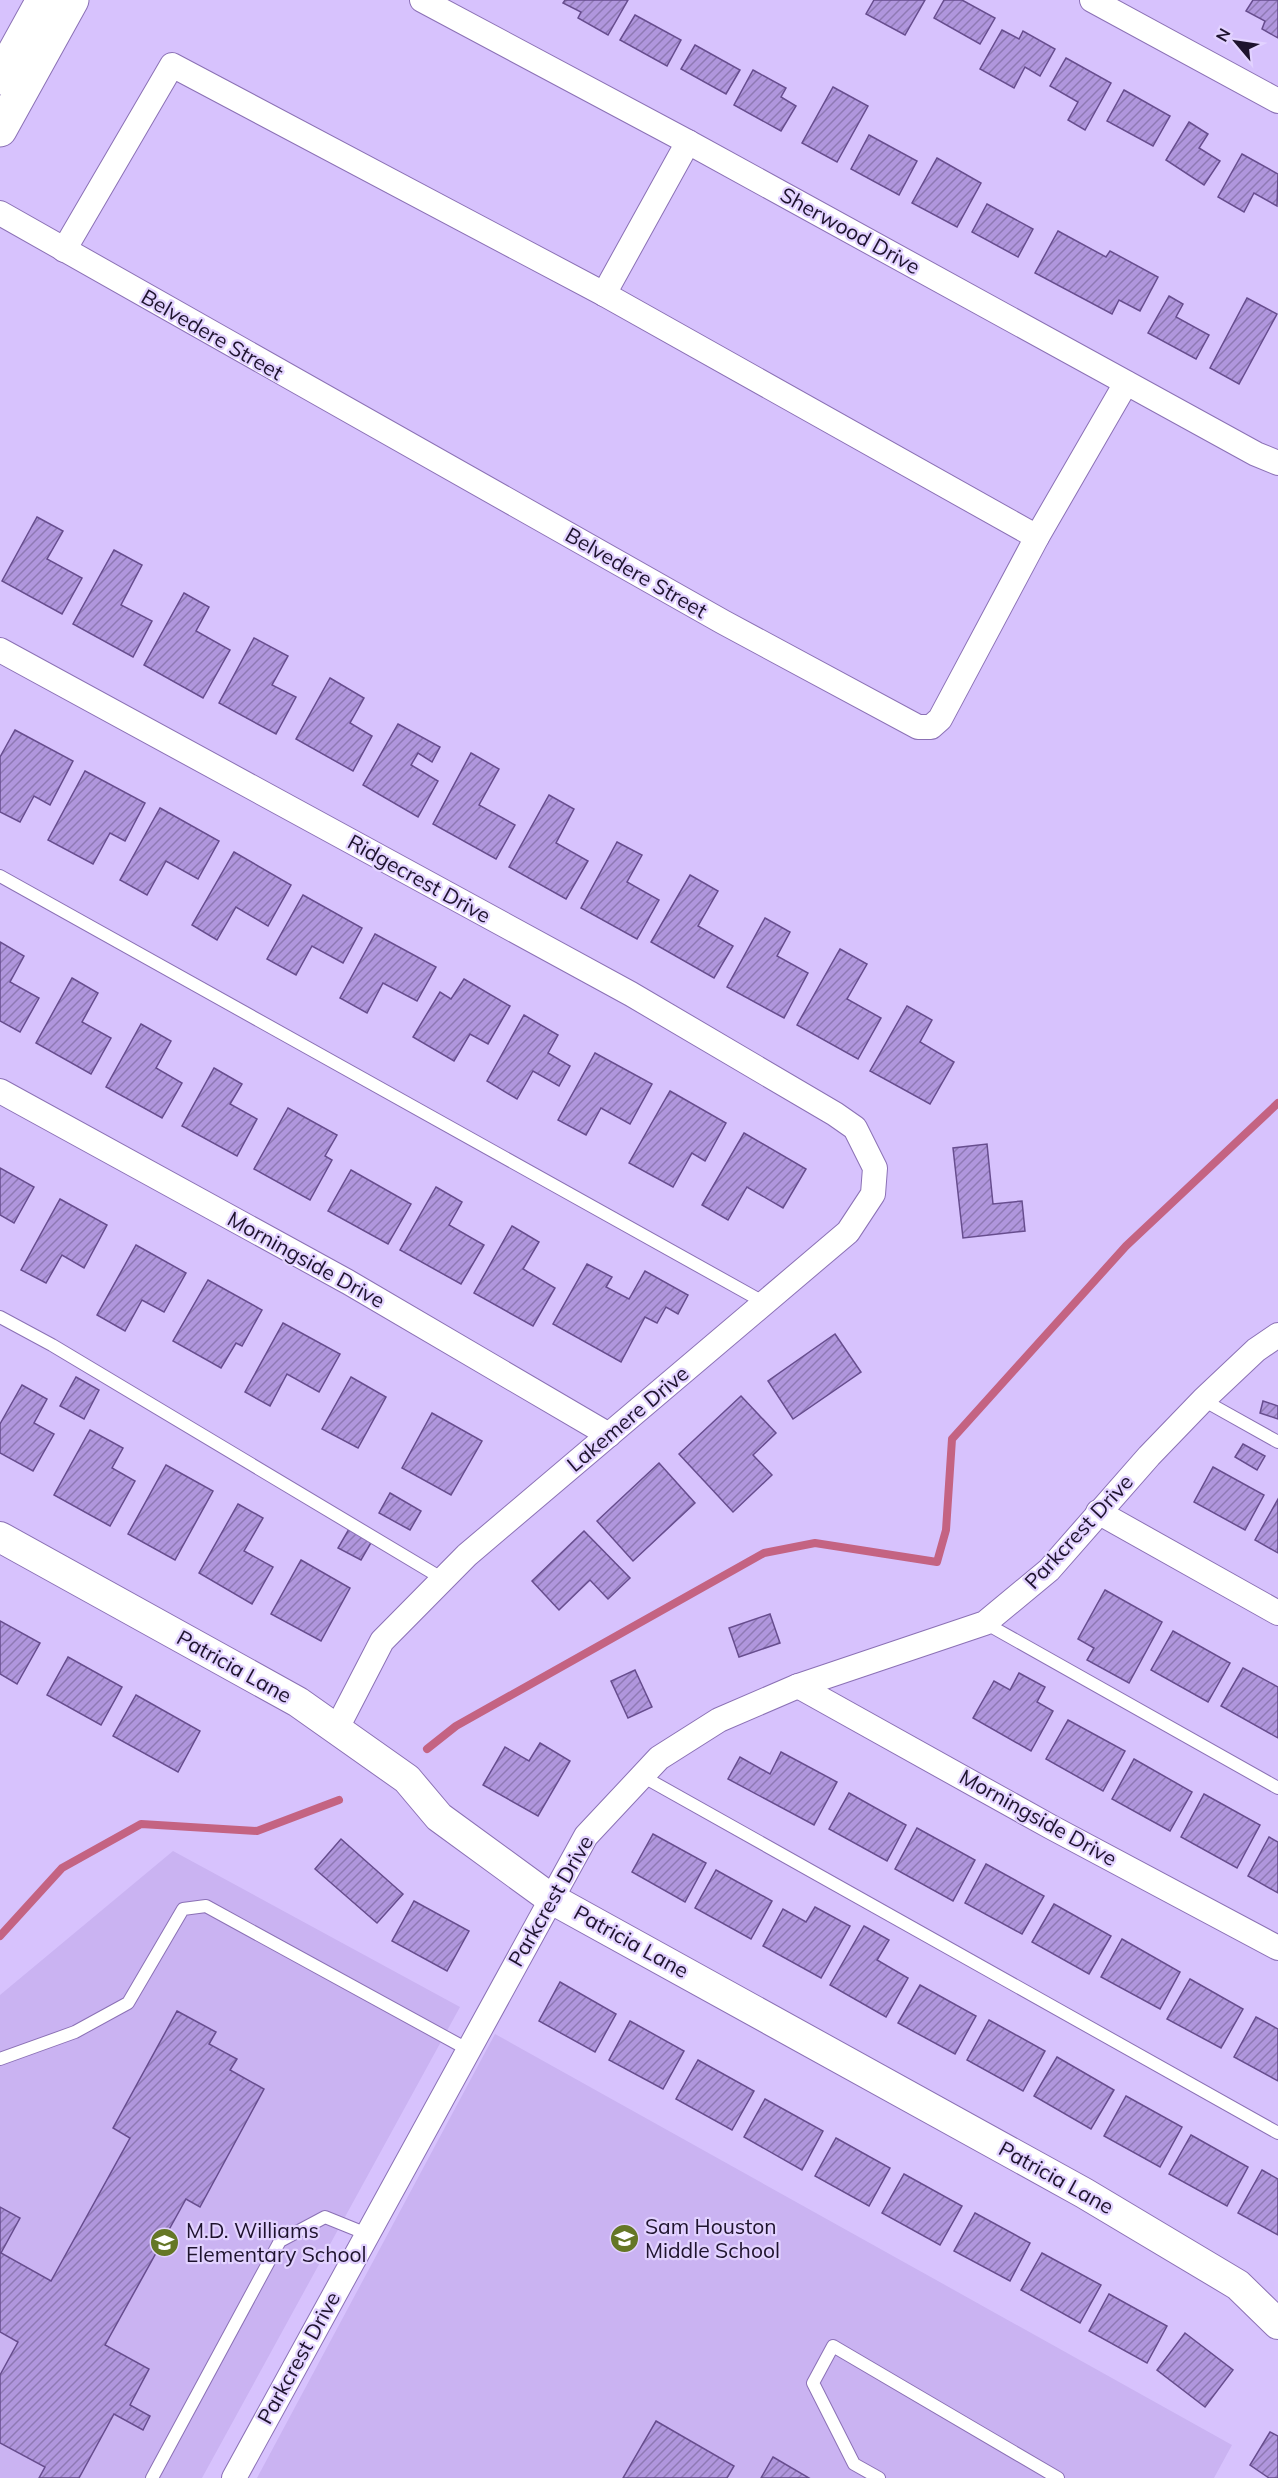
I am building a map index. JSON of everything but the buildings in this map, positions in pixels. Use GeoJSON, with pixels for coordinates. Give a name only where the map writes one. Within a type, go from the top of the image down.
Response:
{"type":"FeatureCollection","features":[{"type":"Feature","properties":{"kind":"main road"},"geometry":{"type":"LineString","coordinates":[[0,78],[43,0]]}},
{"type":"Feature","properties":{"kind":"main road"},"geometry":{"type":"LineString","coordinates":[[0,130],[72,0]]}},
{"type":"Feature","properties":{"kind":"street","name":"Sherwood Drive"},"geometry":{"type":"LineString","coordinates":[[422,0],[688,142],[1256,454],[1278,463]]}},
{"type":"Feature","properties":{"kind":"street"},"geometry":{"type":"LineString","coordinates":[[1092,0],[1278,101]]}},
{"type":"Feature","properties":{"kind":"street"},"geometry":{"type":"LineString","coordinates":[[64,250],[172,65],[604,294],[1038,537]]}},
{"type":"Feature","properties":{"kind":"street"},"geometry":{"type":"LineString","coordinates":[[604,294],[688,142]]}},
{"type":"Feature","properties":{"kind":"street","name":"Belvedere Street"},"geometry":{"type":"LineString","coordinates":[[0,213],[723,622],[918,727],[931,728],[940,719],[1038,537],[1126,383]]}},
{"type":"Feature","properties":{"kind":"street","name":"Ridgecrest Drive"},"geometry":{"type":"LineString","coordinates":[[0,650],[631,994],[835,1114]]}},
{"type":"Feature","properties":{"kind":"street","name":"Morningside Drive"},"geometry":{"type":"LineString","coordinates":[[0,1091],[348,1282],[609,1435]]}},
{"type":"Feature","properties":{"kind":"street","name":"Lakemere Drive"},"geometry":{"type":"LineString","coordinates":[[337,1728],[382,1641],[467,1555],[848,1232],[873,1194],[875,1168],[855,1128],[835,1114]]}},
{"type":"Feature","properties":{"kind":"street","name":"Parkcrest Drive"},"geometry":{"type":"LineString","coordinates":[[234,2478],[467,2049],[586,1836],[659,1758],[719,1720],[798,1686],[985,1623],[1049,1570],[1098,1512],[1203,1400],[1256,1350],[1278,1335]]}},
{"type":"Feature","properties":{"kind":"street"},"geometry":{"type":"LineString","coordinates":[[1098,1512],[1278,1612]]}},
{"type":"Feature","properties":{"kind":"street","name":"Patricia Lane"},"geometry":{"type":"LineString","coordinates":[[0,1537],[298,1702],[407,1779],[439,1816],[550,1898],[1084,2193],[1238,2285],[1278,2324]]}},
{"type":"Feature","properties":{"kind":"street","name":"Morningside Drive"},"geometry":{"type":"LineString","coordinates":[[798,1686],[1052,1827],[1278,1948]]}},
{"type":"Feature","properties":{"kind":"lane"},"geometry":{"type":"LineString","coordinates":[[0,876],[765,1303]]}},
{"type":"Feature","properties":{"kind":"lane"},"geometry":{"type":"LineString","coordinates":[[0,1317],[52,1345],[443,1579]]}},
{"type":"Feature","properties":{"kind":"lane"},"geometry":{"type":"LineString","coordinates":[[1203,1400],[1278,1442]]}},
{"type":"Feature","properties":{"kind":"lane"},"geometry":{"type":"LineString","coordinates":[[985,1623],[1278,1788]]}},
{"type":"Feature","properties":{"kind":"lane"},"geometry":{"type":"LineString","coordinates":[[642,1776],[1278,2133]]}},
{"type":"Feature","properties":{"kind":"lane"},"geometry":{"type":"LineString","coordinates":[[0,2059],[75,2032],[128,2003],[183,1909],[206,1906],[467,2049]]}},
{"type":"Feature","properties":{"kind":"lane"},"geometry":{"type":"LineString","coordinates":[[152,2478],[280,2241],[325,2217],[367,2234]]}},
{"type":"Feature","properties":{"kind":"lane"},"geometry":{"type":"LineString","coordinates":[[879,2478],[854,2464],[813,2383],[833,2346],[1058,2478]]}},
{"type":"Feature","properties":{"kind":"shaded area","name":"M.D. Williams Elementary School"},"geometry":{"type":"Polygon","coordinates":[[[173,1851],[460,2007],[202,2478],[0,2478],[0,1995],[173,1851]]]}},
{"type":"Feature","properties":{"kind":"shaded area","name":"Sam Houston Middle School"},"geometry":{"type":"Polygon","coordinates":[[[495,2034],[1232,2445],[1214,2478],[257,2478],[495,2034]]]}},
{"type":"Feature","properties":{"kind":"waterway"},"geometry":{"type":"LineString","coordinates":[[427,1749],[456,1726],[764,1553],[815,1543],[937,1562],[946,1530],[952,1439],[1126,1246],[1278,1103]]}},
{"type":"Feature","properties":{"kind":"waterway"},"geometry":{"type":"LineString","coordinates":[[0,1936],[62,1868],[141,1824],[257,1831],[339,1800]]}},
{"type":"Feature","properties":{"kind":"place","name":"Sam Houston Middle School"},"geometry":{"type":"Point","coordinates":[624,2239]}},
{"type":"Feature","properties":{"kind":"place","name":"M.D. Williams Elementary School"},"geometry":{"type":"Point","coordinates":[165,2243]}}]}
